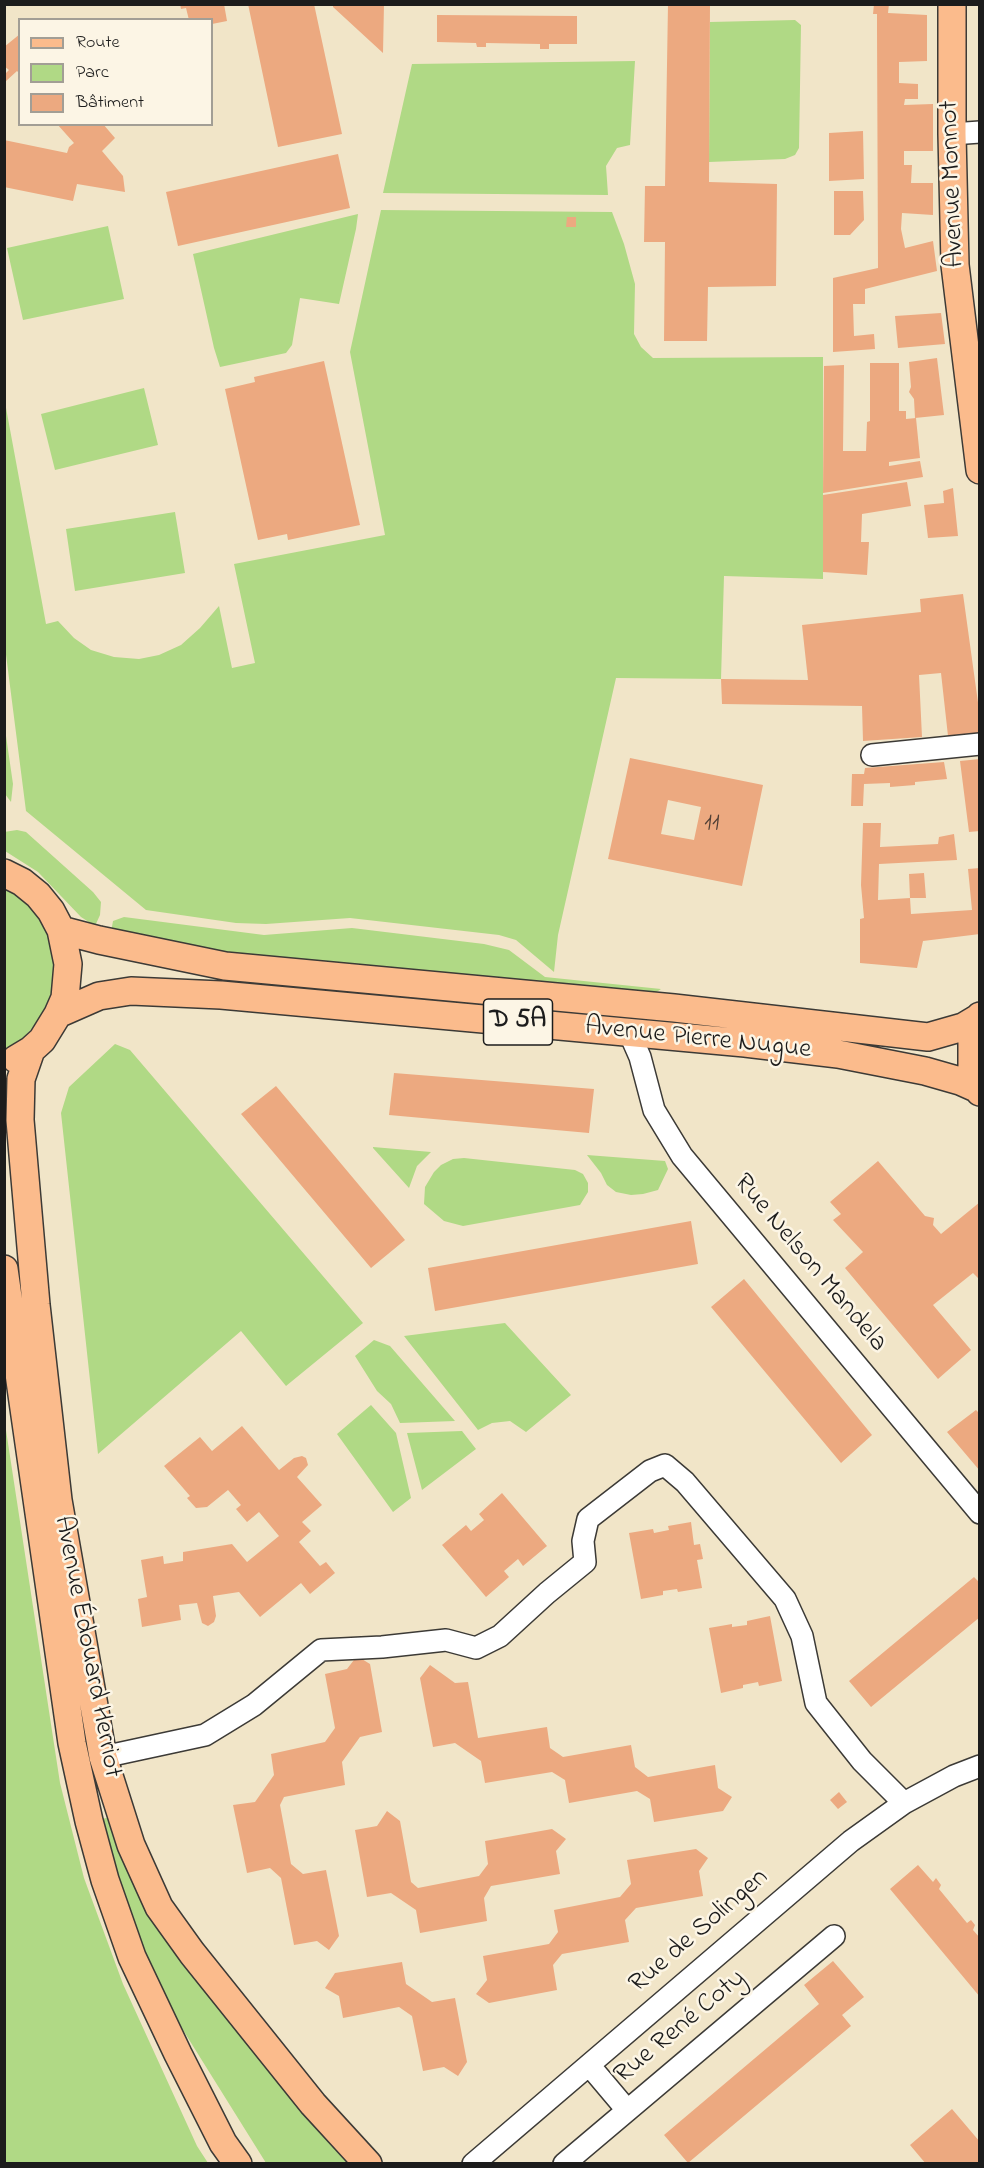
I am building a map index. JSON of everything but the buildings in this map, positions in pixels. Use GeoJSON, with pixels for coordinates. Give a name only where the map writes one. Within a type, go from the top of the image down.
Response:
{"type":"FeatureCollection","features":[{"type":"Feature","properties":{"kind":"main road","name":"Avenue Monnot"},"geometry":{"type":"LineString","coordinates":[[952,4],[955,265],[976,406],[980,470]]}},
{"type":"Feature","properties":{"kind":"main road"},"geometry":{"type":"LineString","coordinates":[[4,873],[22,882],[38,895],[51,911],[66,946],[68,981],[65,998],[46,1034],[31,1050],[4,1066]]}},
{"type":"Feature","properties":{"kind":"main road","name":"Avenue Pierre Nugue"},"geometry":{"type":"LineString","coordinates":[[61,930],[225,966],[674,1008],[928,1037],[963,1027],[979,1017]]}},
{"type":"Feature","properties":{"kind":"main road","name":"Avenue Pierre Nugue"},"geometry":{"type":"LineString","coordinates":[[58,1014],[99,996],[131,991],[160,991],[629,1032],[838,1054],[945,1076],[979,1090]]}},
{"type":"Feature","properties":{"kind":"main road"},"geometry":{"type":"LineString","coordinates":[[979,1017],[972,1041],[972,1066],[979,1090]]}},
{"type":"Feature","properties":{"kind":"main road","name":"Avenue Édouard Herriot"},"geometry":{"type":"LineString","coordinates":[[31,1050],[21,1079],[20,1120],[36,1305],[58,1500],[103,1757],[131,1845],[159,1907],[192,1953],[313,2104],[368,2163]]}},
{"type":"Feature","properties":{"kind":"main road","name":"Avenue Édouard Herriot"},"geometry":{"type":"LineString","coordinates":[[4,1269],[72,1743],[89,1821],[105,1880],[132,1957],[223,2143],[238,2163]]}},
{"type":"Feature","properties":{"kind":"street"},"geometry":{"type":"LineString","coordinates":[[952,134],[980,132]]}},
{"type":"Feature","properties":{"kind":"street"},"geometry":{"type":"LineString","coordinates":[[872,755],[980,744]]}},
{"type":"Feature","properties":{"kind":"street","name":"Rue Nelson Mandela"},"geometry":{"type":"LineString","coordinates":[[629,1032],[640,1057],[654,1110],[682,1156],[980,1513]]}},
{"type":"Feature","properties":{"kind":"street"},"geometry":{"type":"LineString","coordinates":[[103,1757],[205,1735],[254,1705],[321,1650],[382,1647],[446,1640],[476,1648],[500,1636],[585,1562],[583,1541],[588,1519],[650,1471],[665,1465],[685,1482],[785,1599],[802,1636],[816,1703],[862,1761],[904,1803]]}},
{"type":"Feature","properties":{"kind":"street","name":"Rue de Solingen"},"geometry":{"type":"LineString","coordinates":[[473,2163],[880,1818],[954,1776],[980,1766]]}},
{"type":"Feature","properties":{"kind":"street","name":"Rue René Coty"},"geometry":{"type":"LineString","coordinates":[[564,2163],[834,1936]]}},
{"type":"Feature","properties":{"kind":"street"},"geometry":{"type":"LineString","coordinates":[[589,2065],[627,2110]]}},
{"type":"Feature","properties":{"kind":"green space"},"geometry":{"type":"Polygon","coordinates":[[[795,20],[801,25],[799,148],[795,155],[785,159],[709,162],[710,22],[795,20]]]}},
{"type":"Feature","properties":{"kind":"green space"},"geometry":{"type":"Polygon","coordinates":[[[635,61],[630,145],[617,148],[606,166],[608,195],[383,193],[412,64],[635,61]]]}},
{"type":"Feature","properties":{"kind":"green space"},"geometry":{"type":"Polygon","coordinates":[[[381,210],[612,212],[635,284],[634,334],[641,347],[653,358],[823,357],[823,579],[724,576],[721,679],[616,678],[558,935],[554,972],[516,940],[499,935],[350,918],[266,924],[236,923],[146,910],[26,811],[4,639],[4,397],[46,624],[58,621],[74,638],[91,650],[114,657],[139,659],[159,655],[181,645],[219,606],[232,668],[255,663],[234,564],[385,535],[350,352],[381,210]]]}},
{"type":"Feature","properties":{"kind":"green space"},"geometry":{"type":"Polygon","coordinates":[[[358,214],[339,304],[300,298],[292,345],[286,353],[220,367],[193,254],[358,214]]]}},
{"type":"Feature","properties":{"kind":"green space"},"geometry":{"type":"Polygon","coordinates":[[[108,226],[124,299],[23,320],[7,248],[108,226]]]}},
{"type":"Feature","properties":{"kind":"green space"},"geometry":{"type":"Polygon","coordinates":[[[144,388],[158,445],[55,470],[41,414],[144,388]]]}},
{"type":"Feature","properties":{"kind":"green space"},"geometry":{"type":"Polygon","coordinates":[[[175,512],[185,573],[75,591],[66,529],[175,512]]]}},
{"type":"Feature","properties":{"kind":"green space"},"geometry":{"type":"Polygon","coordinates":[[[5,729],[13,784],[11,802],[5,794],[5,729]]]}},
{"type":"Feature","properties":{"kind":"green space"},"geometry":{"type":"Polygon","coordinates":[[[17,830],[26,832],[93,892],[101,902],[100,915],[95,926],[81,917],[38,872],[5,851],[4,832],[17,830]]]}},
{"type":"Feature","properties":{"kind":"green space"},"geometry":{"type":"Polygon","coordinates":[[[4,888],[21,898],[46,929],[55,967],[53,987],[47,1006],[37,1023],[24,1037],[5,1050],[4,888]]]}},
{"type":"Feature","properties":{"kind":"green space"},"geometry":{"type":"Polygon","coordinates":[[[124,917],[264,935],[352,928],[484,944],[509,950],[545,977],[661,989],[652,995],[227,955],[111,932],[113,921],[124,917]]]}},
{"type":"Feature","properties":{"kind":"green space"},"geometry":{"type":"Polygon","coordinates":[[[115,1044],[130,1050],[363,1323],[286,1386],[241,1331],[98,1454],[61,1113],[69,1087],[115,1044]]]}},
{"type":"Feature","properties":{"kind":"green space"},"geometry":{"type":"Polygon","coordinates":[[[373,1148],[431,1152],[417,1166],[409,1188],[373,1148]]]}},
{"type":"Feature","properties":{"kind":"green space"},"geometry":{"type":"Polygon","coordinates":[[[587,1155],[665,1161],[668,1169],[658,1190],[631,1195],[616,1192],[607,1185],[587,1155]]]}},
{"type":"Feature","properties":{"kind":"green space"},"geometry":{"type":"Polygon","coordinates":[[[464,1158],[575,1170],[583,1174],[588,1183],[588,1192],[580,1205],[463,1226],[444,1221],[424,1204],[425,1187],[441,1165],[453,1159],[464,1158]]]}},
{"type":"Feature","properties":{"kind":"green space"},"geometry":{"type":"Polygon","coordinates":[[[505,1323],[571,1395],[526,1432],[510,1421],[492,1423],[478,1430],[404,1336],[505,1323]]]}},
{"type":"Feature","properties":{"kind":"green space"},"geometry":{"type":"Polygon","coordinates":[[[374,1340],[390,1346],[455,1421],[400,1423],[391,1404],[377,1391],[355,1356],[374,1340]]]}},
{"type":"Feature","properties":{"kind":"green space"},"geometry":{"type":"Polygon","coordinates":[[[371,1405],[396,1433],[411,1498],[393,1512],[337,1434],[371,1405]]]}},
{"type":"Feature","properties":{"kind":"green space"},"geometry":{"type":"Polygon","coordinates":[[[4,1417],[60,1783],[84,1878],[123,1984],[197,2146],[208,2163],[5,2163],[4,1417]]]}},
{"type":"Feature","properties":{"kind":"green space"},"geometry":{"type":"Polygon","coordinates":[[[462,1431],[476,1449],[422,1490],[407,1433],[462,1431]]]}},
{"type":"Feature","properties":{"kind":"green space"},"geometry":{"type":"Polygon","coordinates":[[[112,1817],[160,1930],[240,2036],[347,2163],[266,2163],[178,2022],[139,1945],[101,1819],[112,1817]]]}}]}
